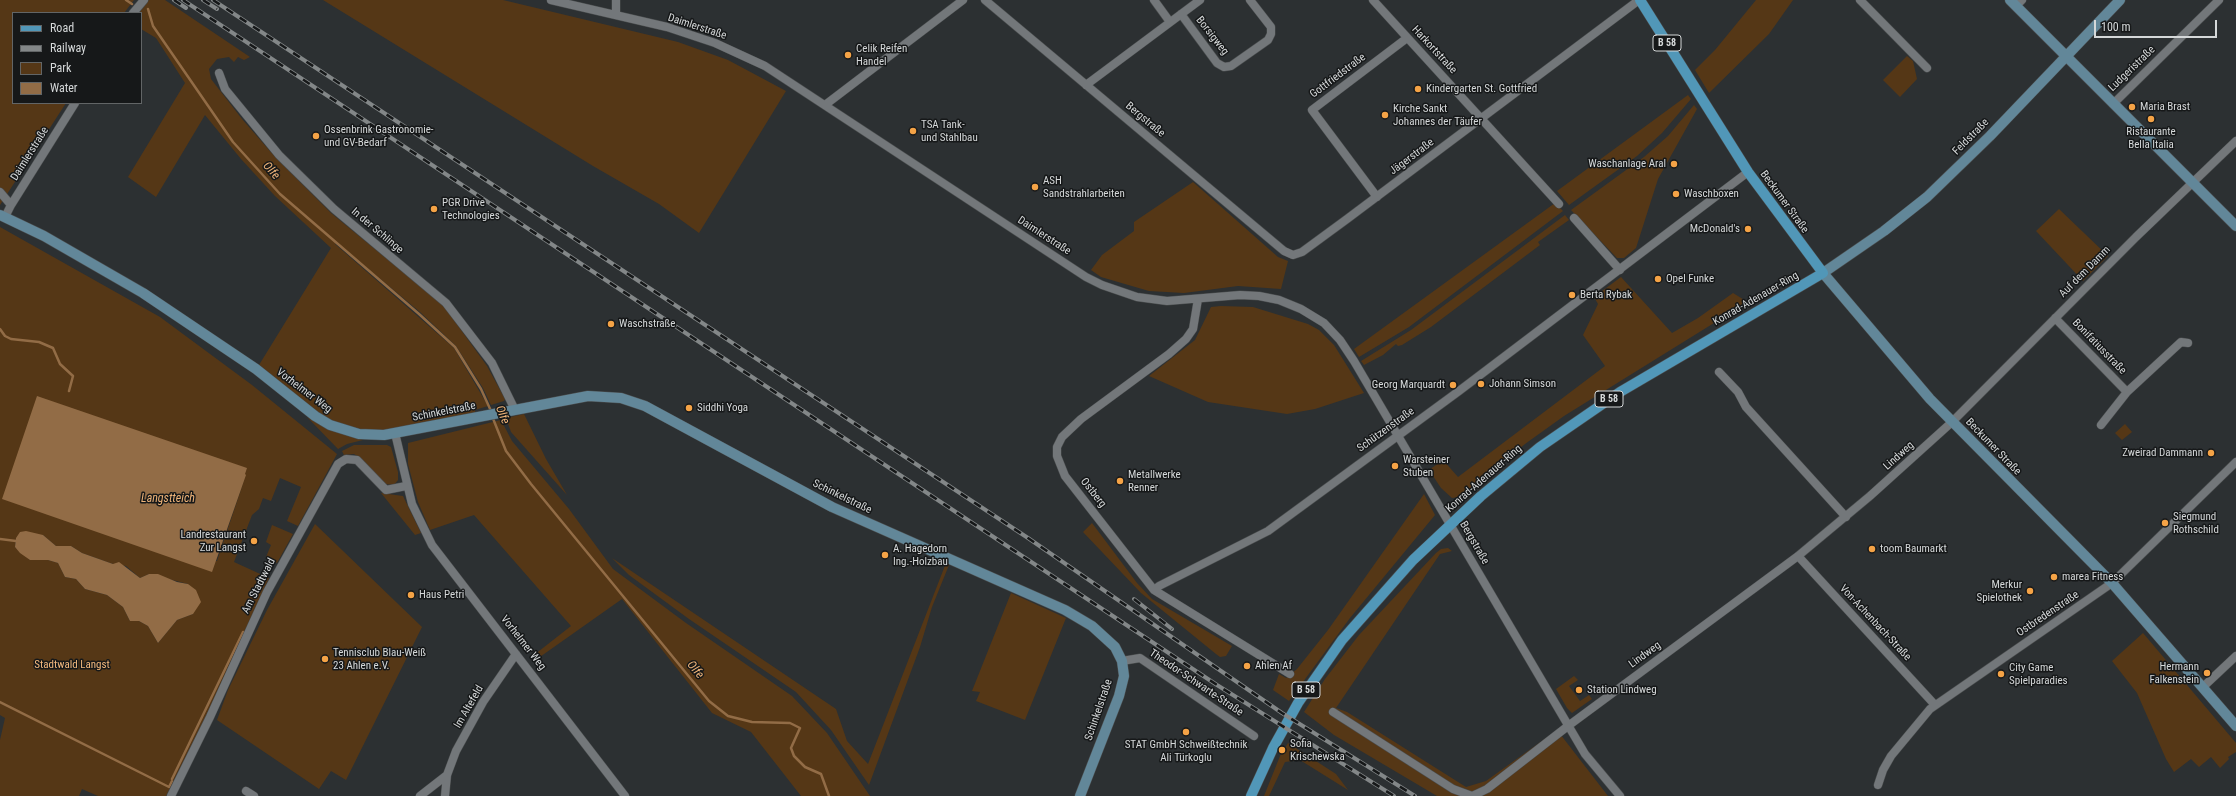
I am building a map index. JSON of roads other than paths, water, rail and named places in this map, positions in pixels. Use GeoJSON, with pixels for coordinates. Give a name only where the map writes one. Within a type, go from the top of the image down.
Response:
{"type":"FeatureCollection","features":[{"type":"Feature","properties":{"kind":"main road","name":"Beckumer Straße"},"geometry":{"type":"LineString","coordinates":[[1639,0],[1748,172],[1823,273]]}},
{"type":"Feature","properties":{"kind":"main road","name":"Konrad-Adenauer-Ring"},"geometry":{"type":"LineString","coordinates":[[1252,796],[1273,748],[1298,703],[1342,640],[1389,586],[1451,524],[1516,465],[1577,420],[1626,388],[1823,273]]}},
{"type":"Feature","properties":{"kind":"street"},"geometry":{"type":"LineString","coordinates":[[134,12],[144,0]]}},
{"type":"Feature","properties":{"kind":"street","name":"Daimlerstraße"},"geometry":{"type":"LineString","coordinates":[[551,0],[667,27],[722,45],[766,66],[1080,273],[1102,285],[1137,297],[1167,301],[1240,295],[1279,300]]}},
{"type":"Feature","properties":{"kind":"street"},"geometry":{"type":"LineString","coordinates":[[616,0],[616,16]]}},
{"type":"Feature","properties":{"kind":"street"},"geometry":{"type":"LineString","coordinates":[[825,105],[922,30],[964,0]]}},
{"type":"Feature","properties":{"kind":"street","name":"Bergstraße"},"geometry":{"type":"LineString","coordinates":[[985,0],[1284,251],[1293,254]]}},
{"type":"Feature","properties":{"kind":"street"},"geometry":{"type":"LineString","coordinates":[[1154,0],[1170,22]]}},
{"type":"Feature","properties":{"kind":"street","name":"Borsigweg"},"geometry":{"type":"LineString","coordinates":[[1086,85],[1200,0]]}},
{"type":"Feature","properties":{"kind":"street","name":"Borsigweg"},"geometry":{"type":"LineString","coordinates":[[1181,14],[1216,63],[1224,67],[1231,66],[1268,40],[1271,34],[1271,27],[1250,0]]}},
{"type":"Feature","properties":{"kind":"street","name":"Harkortstraße"},"geometry":{"type":"LineString","coordinates":[[1373,0],[1559,204]]}},
{"type":"Feature","properties":{"kind":"street","name":"Jägerstraße"},"geometry":{"type":"LineString","coordinates":[[1293,254],[1302,252],[1377,197],[1639,0]]}},
{"type":"Feature","properties":{"kind":"street"},"geometry":{"type":"LineString","coordinates":[[1860,0],[1869,3],[1927,68]]}},
{"type":"Feature","properties":{"kind":"street","name":"Feldstraße"},"geometry":{"type":"LineString","coordinates":[[1823,273],[1884,231],[1927,197],[1990,136],[2120,0]]}},
{"type":"Feature","properties":{"kind":"street","name":"Ludgeristraße"},"geometry":{"type":"LineString","coordinates":[[2113,104],[2219,0]]}},
{"type":"Feature","properties":{"kind":"street"},"geometry":{"type":"LineString","coordinates":[[2016,2],[2066,57],[2236,226]]}},
{"type":"Feature","properties":{"kind":"street","name":"Gottfriedstraße"},"geometry":{"type":"LineString","coordinates":[[1377,197],[1312,110],[1407,38]]}},
{"type":"Feature","properties":{"kind":"street","name":"In der Schlinge"},"geometry":{"type":"LineString","coordinates":[[219,73],[225,89],[279,156],[334,209],[446,303],[492,363],[515,410]]}},
{"type":"Feature","properties":{"kind":"street","name":"Daimlerstraße"},"geometry":{"type":"LineString","coordinates":[[3,216],[74,104]]}},
{"type":"Feature","properties":{"kind":"street","name":"Auf dem Damm"},"geometry":{"type":"LineString","coordinates":[[1952,422],[2055,318],[2236,141]]}},
{"type":"Feature","properties":{"kind":"street","name":"Beckumer Straße"},"geometry":{"type":"LineString","coordinates":[[1630,262],[1748,172]]}},
{"type":"Feature","properties":{"kind":"street"},"geometry":{"type":"LineString","coordinates":[[0,192],[10,205]]}},
{"type":"Feature","properties":{"kind":"street","name":"Vorhelmer Weg"},"geometry":{"type":"LineString","coordinates":[[3,216],[92,263],[143,293],[256,369],[316,416],[330,425],[359,434],[373,436],[395,433],[406,486],[418,519],[432,545],[625,796]]}},
{"type":"Feature","properties":{"kind":"street"},"geometry":{"type":"LineString","coordinates":[[1574,218],[1620,270]]}},
{"type":"Feature","properties":{"kind":"street","name":"Schützenstraße"},"geometry":{"type":"LineString","coordinates":[[1154,590],[1159,586],[1268,531],[1630,262]]}},
{"type":"Feature","properties":{"kind":"street","name":"Beckumer Straße"},"geometry":{"type":"LineString","coordinates":[[1823,273],[1908,375],[1952,422],[2112,583],[2236,726]]}},
{"type":"Feature","properties":{"kind":"street","name":"Ostberg"},"geometry":{"type":"LineString","coordinates":[[1198,299],[1193,329],[1186,339],[1169,354],[1082,419],[1062,437],[1057,447],[1057,456],[1065,476],[1154,590],[1290,674]]}},
{"type":"Feature","properties":{"kind":"street","name":"Bergstraße"},"geometry":{"type":"LineString","coordinates":[[1279,300],[1314,316],[1333,332],[1354,361],[1585,754],[1620,796]]}},
{"type":"Feature","properties":{"kind":"street","name":"Bonifatiusstraße"},"geometry":{"type":"LineString","coordinates":[[2055,318],[2127,392]]}},
{"type":"Feature","properties":{"kind":"street","name":"Bonifatiusstraße"},"geometry":{"type":"LineString","coordinates":[[2101,425],[2127,392],[2180,342],[2188,343]]}},
{"type":"Feature","properties":{"kind":"street"},"geometry":{"type":"LineString","coordinates":[[1719,372],[1738,392],[1746,407],[1846,517]]}},
{"type":"Feature","properties":{"kind":"street","name":"Schinkelstraße"},"geometry":{"type":"LineString","coordinates":[[395,433],[588,396],[621,398],[645,406],[832,507],[1065,610],[1105,636],[1115,647],[1122,661],[1124,676],[1119,696],[1080,796]]}},
{"type":"Feature","properties":{"kind":"street","name":"Lindweg"},"geometry":{"type":"LineString","coordinates":[[1333,712],[1453,789],[1472,796],[1487,789],[1568,726],[1798,556],[1846,517],[1952,422]]}},
{"type":"Feature","properties":{"kind":"street","name":"Am Stadtwald"},"geometry":{"type":"LineString","coordinates":[[172,796],[267,592],[338,464],[346,459],[357,460],[386,490],[406,486]]}},
{"type":"Feature","properties":{"kind":"street","name":"Ostbredenstraße"},"geometry":{"type":"LineString","coordinates":[[1878,785],[1883,770],[1891,756],[1936,704],[2112,583],[2236,462]]}},
{"type":"Feature","properties":{"kind":"street","name":"Von-Achenbach-Straße"},"geometry":{"type":"LineString","coordinates":[[1798,556],[1936,704]]}},
{"type":"Feature","properties":{"kind":"street","name":"Im Altefeld"},"geometry":{"type":"LineString","coordinates":[[445,796],[447,775],[456,750],[483,702],[516,654]]}},
{"type":"Feature","properties":{"kind":"street"},"geometry":{"type":"LineString","coordinates":[[2203,687],[2236,656]]}},
{"type":"Feature","properties":{"kind":"street","name":"Theodor-Schwarte-Straße"},"geometry":{"type":"LineString","coordinates":[[1122,661],[1140,658],[1254,736]]}},
{"type":"Feature","properties":{"kind":"street"},"geometry":{"type":"LineString","coordinates":[[420,796],[447,775]]}},
{"type":"Feature","properties":{"kind":"street"},"geometry":{"type":"LineString","coordinates":[[246,791],[254,796]]}},
{"type":"Feature","properties":{"kind":"water","name":"Langstteich"},"geometry":{"type":"Polygon","coordinates":[[[37,396],[247,468],[246,475],[212,572],[2,499],[37,396]]]}},
{"type":"Feature","properties":{"kind":"water"},"geometry":{"type":"Polygon","coordinates":[[[26,531],[43,535],[56,546],[71,546],[82,553],[113,564],[119,562],[140,578],[149,574],[158,574],[177,582],[188,584],[196,590],[201,602],[193,614],[177,620],[158,643],[148,626],[139,621],[130,621],[123,607],[107,595],[85,589],[76,579],[65,577],[58,563],[48,560],[30,560],[20,553],[15,547],[16,538],[20,532],[26,531]]]}},
{"type":"Feature","properties":{"kind":"waterway"},"geometry":{"type":"LineString","coordinates":[[126,0],[132,4]]}},
{"type":"Feature","properties":{"kind":"waterway","name":"Olfe"},"geometry":{"type":"LineString","coordinates":[[148,9],[153,26],[233,142],[280,194],[455,347],[481,389],[491,411]]}},
{"type":"Feature","properties":{"kind":"waterway"},"geometry":{"type":"LineString","coordinates":[[0,329],[5,336],[11,339],[39,342],[53,348],[60,364],[73,376],[69,391]]}},
{"type":"Feature","properties":{"kind":"waterway","name":"Olfe"},"geometry":{"type":"LineString","coordinates":[[492,416],[506,451],[531,484],[709,701],[728,716],[752,722],[790,723],[800,728],[791,748],[794,756],[805,767],[821,774],[829,796]]}},
{"type":"Feature","properties":{"kind":"waterway"},"geometry":{"type":"LineString","coordinates":[[0,539],[16,541]]}},
{"type":"Feature","properties":{"kind":"waterway"},"geometry":{"type":"LineString","coordinates":[[172,779],[243,632]]}},
{"type":"Feature","properties":{"kind":"waterway"},"geometry":{"type":"LineString","coordinates":[[0,702],[169,787],[172,781]]}},
{"type":"Feature","properties":{"kind":"railway"},"geometry":{"type":"LineString","coordinates":[[174,0],[186,8]]}},
{"type":"Feature","properties":{"kind":"railway"},"geometry":{"type":"LineString","coordinates":[[183,0],[1217,685],[1394,796]]}},
{"type":"Feature","properties":{"kind":"railway"},"geometry":{"type":"LineString","coordinates":[[203,0],[217,9]]}},
{"type":"Feature","properties":{"kind":"railway"},"geometry":{"type":"LineString","coordinates":[[213,0],[1028,538],[1282,713],[1415,796]]}},
{"type":"Feature","properties":{"kind":"railway"},"geometry":{"type":"LineString","coordinates":[[1134,599],[1172,629]]}},
{"type":"Feature","properties":{"kind":"place","name":"Celik Reifen Handel"},"geometry":{"type":"Point","coordinates":[848,55]}},
{"type":"Feature","properties":{"kind":"place","name":"Kindergarten St. Gottfried"},"geometry":{"type":"Point","coordinates":[1418,89]}},
{"type":"Feature","properties":{"kind":"place","name":"Maria Brast"},"geometry":{"type":"Point","coordinates":[2132,107]}},
{"type":"Feature","properties":{"kind":"place","name":"Kirche Sankt Johannes der Täufer"},"geometry":{"type":"Point","coordinates":[1385,115]}},
{"type":"Feature","properties":{"kind":"place","name":"Ristaurante Bella Italia"},"geometry":{"type":"Point","coordinates":[2151,119]}},
{"type":"Feature","properties":{"kind":"place","name":"TSA Tank- und Stahlbau"},"geometry":{"type":"Point","coordinates":[913,131]}},
{"type":"Feature","properties":{"kind":"place","name":"Ossenbrink Gastronomie- und GV-Bedarf"},"geometry":{"type":"Point","coordinates":[316,136]}},
{"type":"Feature","properties":{"kind":"place","name":"Waschanlage Aral"},"geometry":{"type":"Point","coordinates":[1674,164]}},
{"type":"Feature","properties":{"kind":"place","name":"ASH Sandstrahlarbeiten"},"geometry":{"type":"Point","coordinates":[1035,187]}},
{"type":"Feature","properties":{"kind":"place","name":"Waschboxen"},"geometry":{"type":"Point","coordinates":[1676,194]}},
{"type":"Feature","properties":{"kind":"place","name":"PGR Drive Technologies"},"geometry":{"type":"Point","coordinates":[434,209]}},
{"type":"Feature","properties":{"kind":"place","name":"McDonald's"},"geometry":{"type":"Point","coordinates":[1748,229]}},
{"type":"Feature","properties":{"kind":"place","name":"Opel Funke"},"geometry":{"type":"Point","coordinates":[1658,279]}},
{"type":"Feature","properties":{"kind":"place","name":"Berta Rybak"},"geometry":{"type":"Point","coordinates":[1572,295]}},
{"type":"Feature","properties":{"kind":"place","name":"Waschstraße"},"geometry":{"type":"Point","coordinates":[611,324]}},
{"type":"Feature","properties":{"kind":"place","name":"Johann Simson"},"geometry":{"type":"Point","coordinates":[1481,384]}},
{"type":"Feature","properties":{"kind":"place","name":"Georg Marquardt"},"geometry":{"type":"Point","coordinates":[1453,385]}},
{"type":"Feature","properties":{"kind":"place","name":"Siddhi Yoga"},"geometry":{"type":"Point","coordinates":[689,408]}},
{"type":"Feature","properties":{"kind":"place","name":"Zweirad Dammann"},"geometry":{"type":"Point","coordinates":[2211,453]}},
{"type":"Feature","properties":{"kind":"place","name":"Warsteiner Stuben"},"geometry":{"type":"Point","coordinates":[1395,466]}},
{"type":"Feature","properties":{"kind":"place","name":"Metallwerke Renner"},"geometry":{"type":"Point","coordinates":[1120,481]}},
{"type":"Feature","properties":{"kind":"place","name":"Siegmund Rothschild"},"geometry":{"type":"Point","coordinates":[2165,523]}},
{"type":"Feature","properties":{"kind":"place","name":"Landrestaurant Zur Langst"},"geometry":{"type":"Point","coordinates":[254,541]}},
{"type":"Feature","properties":{"kind":"place","name":"toom Baumarkt"},"geometry":{"type":"Point","coordinates":[1872,549]}},
{"type":"Feature","properties":{"kind":"place","name":"A. Hagedorn Ing.-Holzbau"},"geometry":{"type":"Point","coordinates":[885,555]}},
{"type":"Feature","properties":{"kind":"place","name":"marea Fitness"},"geometry":{"type":"Point","coordinates":[2054,577]}},
{"type":"Feature","properties":{"kind":"place","name":"Merkur Spielothek"},"geometry":{"type":"Point","coordinates":[2030,591]}},
{"type":"Feature","properties":{"kind":"place","name":"Haus Petri"},"geometry":{"type":"Point","coordinates":[411,595]}},
{"type":"Feature","properties":{"kind":"place","name":"Tennisclub Blau-Weiß 23 Ahlen e.V."},"geometry":{"type":"Point","coordinates":[325,659]}},
{"type":"Feature","properties":{"kind":"place","name":"Ahlen Af"},"geometry":{"type":"Point","coordinates":[1247,666]}},
{"type":"Feature","properties":{"kind":"place","name":"Hermann Falkenstein"},"geometry":{"type":"Point","coordinates":[2207,673]}},
{"type":"Feature","properties":{"kind":"place","name":"City Game Spielparadies"},"geometry":{"type":"Point","coordinates":[2001,674]}},
{"type":"Feature","properties":{"kind":"place","name":"Station Lindweg"},"geometry":{"type":"Point","coordinates":[1579,690]}},
{"type":"Feature","properties":{"kind":"place","name":"STAT GmbH Schweißtechnik Ali Türkoglu"},"geometry":{"type":"Point","coordinates":[1186,732]}},
{"type":"Feature","properties":{"kind":"place","name":"Sofia Krischewska"},"geometry":{"type":"Point","coordinates":[1282,750]}},
{"type":"Feature","properties":{"kind":"park label","name":"Stadtwald Langst"},"geometry":{"type":"Point","coordinates":[72,665]}}]}
